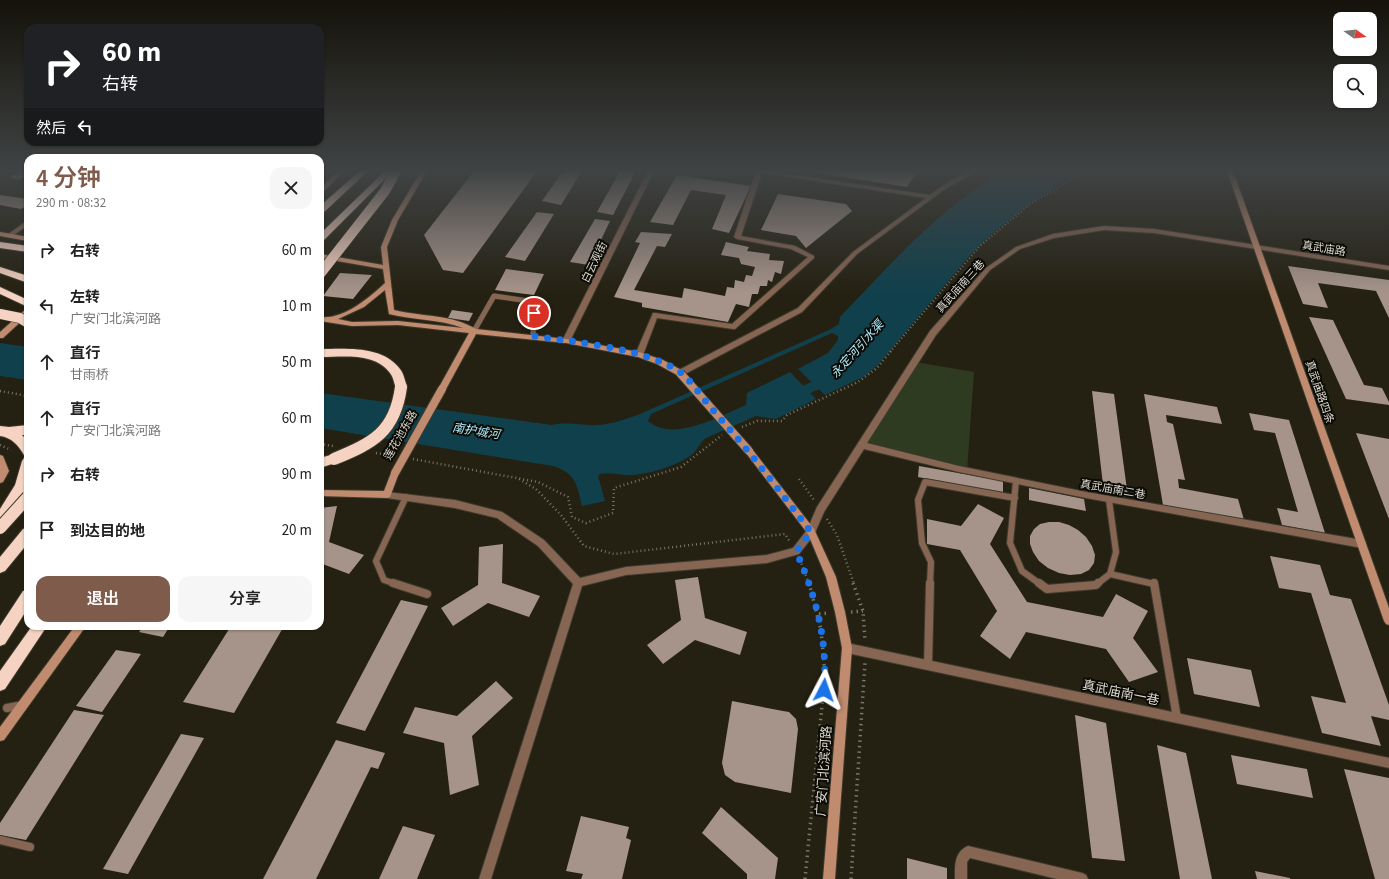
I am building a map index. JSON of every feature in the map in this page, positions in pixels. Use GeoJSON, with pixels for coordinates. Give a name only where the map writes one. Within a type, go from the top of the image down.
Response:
{"type":"FeatureCollection","features":[{"type":"Feature","properties":{"kind":"highway"},"geometry":{"type":"LineString","coordinates":[[324,235],[347,212]]}},
{"type":"Feature","properties":{"kind":"highway"},"geometry":{"type":"LineString","coordinates":[[324,269],[369,212]]}},
{"type":"Feature","properties":{"kind":"highway"},"geometry":{"type":"LineString","coordinates":[[4,246],[24,248]]}},
{"type":"Feature","properties":{"kind":"highway"},"geometry":{"type":"LineString","coordinates":[[4,246],[24,254]]}},
{"type":"Feature","properties":{"kind":"highway"},"geometry":{"type":"LineString","coordinates":[[0,270],[24,279]]}},
{"type":"Feature","properties":{"kind":"highway"},"geometry":{"type":"LineString","coordinates":[[0,290],[24,302]]}},
{"type":"Feature","properties":{"kind":"highway"},"geometry":{"type":"LineString","coordinates":[[0,314],[20,318],[24,322]]}},
{"type":"Feature","properties":{"kind":"highway"},"geometry":{"type":"LineString","coordinates":[[0,319],[24,324]]}},
{"type":"Feature","properties":{"kind":"highway"},"geometry":{"type":"LineString","coordinates":[[324,353],[353,353],[373,356],[388,363],[396,373],[401,387],[400,402],[396,415],[388,426],[370,444],[353,452],[324,462]]}},
{"type":"Feature","properties":{"kind":"highway"},"geometry":{"type":"LineString","coordinates":[[4,431],[24,430]]}},
{"type":"Feature","properties":{"kind":"highway"},"geometry":{"type":"LineString","coordinates":[[4,431],[24,445]]}},
{"type":"Feature","properties":{"kind":"highway"},"geometry":{"type":"LineString","coordinates":[[0,519],[16,498],[24,478]]}},
{"type":"Feature","properties":{"kind":"highway"},"geometry":{"type":"LineString","coordinates":[[0,528],[24,501]]}},
{"type":"Feature","properties":{"kind":"highway"},"geometry":{"type":"LineString","coordinates":[[0,566],[24,538]]}},
{"type":"Feature","properties":{"kind":"highway"},"geometry":{"type":"LineString","coordinates":[[0,576],[24,549]]}},
{"type":"Feature","properties":{"kind":"highway"},"geometry":{"type":"LineString","coordinates":[[0,639],[24,602]]}},
{"type":"Feature","properties":{"kind":"highway"},"geometry":{"type":"LineString","coordinates":[[4,679],[37,630]]}},
{"type":"Feature","properties":{"kind":"highway"},"geometry":{"type":"LineString","coordinates":[[4,679],[45,630]]}},
{"type":"Feature","properties":{"kind":"street"},"geometry":{"type":"LineString","coordinates":[[400,212],[384,247],[391,312],[404,316],[465,324],[474,331]]}},
{"type":"Feature","properties":{"kind":"street","name":"白云观街"},"geometry":{"type":"LineString","coordinates":[[566,340],[630,212]]}},
{"type":"Feature","properties":{"kind":"street"},"geometry":{"type":"LineString","coordinates":[[639,354],[655,316],[733,327],[812,257],[793,247],[737,237],[746,212]]}},
{"type":"Feature","properties":{"kind":"street"},"geometry":{"type":"LineString","coordinates":[[324,320],[352,324],[398,323],[566,340],[639,354],[660,362],[680,373],[800,310],[855,253],[910,212]]}},
{"type":"Feature","properties":{"kind":"street","name":"真武庙路四条"},"geometry":{"type":"LineString","coordinates":[[1245,212],[1389,622]]}},
{"type":"Feature","properties":{"kind":"street"},"geometry":{"type":"LineString","coordinates":[[9,236],[24,225]]}},
{"type":"Feature","properties":{"kind":"street","name":"真武庙南三巷"},"geometry":{"type":"LineString","coordinates":[[796,551],[811,532],[820,510],[933,333],[988,269],[1018,248],[1053,236],[1104,228],[1154,231],[1257,248]]}},
{"type":"Feature","properties":{"kind":"street"},"geometry":{"type":"LineString","coordinates":[[0,234],[24,238]]}},
{"type":"Feature","properties":{"kind":"street","name":"真武庙路"},"geometry":{"type":"LineString","coordinates":[[1257,248],[1389,268]]}},
{"type":"Feature","properties":{"kind":"street"},"geometry":{"type":"LineString","coordinates":[[324,257],[385,267]]}},
{"type":"Feature","properties":{"kind":"street"},"geometry":{"type":"LineString","coordinates":[[328,321],[351,313],[388,284]]}},
{"type":"Feature","properties":{"kind":"street"},"geometry":{"type":"LineString","coordinates":[[0,336],[24,315]]}},
{"type":"Feature","properties":{"kind":"street","name":"莲花池东路"},"geometry":{"type":"LineString","coordinates":[[387,495],[395,473],[474,331]]}},
{"type":"Feature","properties":{"kind":"street","name":"广安门北滨河路"},"geometry":{"type":"LineString","coordinates":[[680,373],[749,451],[811,532],[831,577],[847,648],[829,879]]}},
{"type":"Feature","properties":{"kind":"street","name":"真武庙南二巷"},"geometry":{"type":"LineString","coordinates":[[862,445],[1016,481],[1109,500],[1362,544]]}},
{"type":"Feature","properties":{"kind":"street"},"geometry":{"type":"LineString","coordinates":[[0,458],[5,471],[0,480]]}},
{"type":"Feature","properties":{"kind":"street"},"geometry":{"type":"LineString","coordinates":[[324,492],[406,497],[455,504],[499,516],[541,543],[578,583]]}},
{"type":"Feature","properties":{"kind":"street"},"geometry":{"type":"LineString","coordinates":[[578,583],[626,570],[767,559],[796,551]]}},
{"type":"Feature","properties":{"kind":"street"},"geometry":{"type":"LineString","coordinates":[[485,879],[578,583]]}},
{"type":"Feature","properties":{"kind":"street"},"geometry":{"type":"LineString","coordinates":[[0,736],[78,630]]}},
{"type":"Feature","properties":{"kind":"street","name":"真武庙南一巷"},"geometry":{"type":"LineString","coordinates":[[847,648],[1389,763]]}},
{"type":"Feature","properties":{"kind":"street"},"geometry":{"type":"LineString","coordinates":[[961,879],[961,860],[968,852],[1082,879]]}},
{"type":"Feature","properties":{"kind":"lane"},"geometry":{"type":"LineString","coordinates":[[474,331],[494,296],[536,302],[533,336]]}},
{"type":"Feature","properties":{"kind":"lane"},"geometry":{"type":"LineString","coordinates":[[1016,481],[1010,543],[1022,571],[1047,589],[1096,585],[1110,574],[1116,552],[1109,500]]}},
{"type":"Feature","properties":{"kind":"lane"},"geometry":{"type":"LineString","coordinates":[[928,665],[931,562],[922,543],[918,500],[925,482],[1015,498]]}},
{"type":"Feature","properties":{"kind":"lane"},"geometry":{"type":"LineString","coordinates":[[406,497],[376,561],[384,580],[427,594]]}},
{"type":"Feature","properties":{"kind":"lane"},"geometry":{"type":"LineString","coordinates":[[1110,574],[1154,583],[1177,718]]}},
{"type":"Feature","properties":{"kind":"lane"},"geometry":{"type":"LineString","coordinates":[[7,708],[23,705]]}},
{"type":"Feature","properties":{"kind":"lane"},"geometry":{"type":"LineString","coordinates":[[0,840],[30,847]]}},
{"type":"Feature","properties":{"kind":"path"},"geometry":{"type":"LineString","coordinates":[[735,430],[757,421],[782,421],[787,415],[858,382],[877,368],[979,247],[1021,212]]}},
{"type":"Feature","properties":{"kind":"path"},"geometry":{"type":"LineString","coordinates":[[0,391],[24,395]]}},
{"type":"Feature","properties":{"kind":"path"},"geometry":{"type":"LineString","coordinates":[[411,458],[538,482],[568,497],[572,518],[586,523],[613,513],[614,488],[681,467],[720,436],[728,433]]}},
{"type":"Feature","properties":{"kind":"path"},"geometry":{"type":"LineString","coordinates":[[324,445],[335,446]]}},
{"type":"Feature","properties":{"kind":"path"},"geometry":{"type":"LineString","coordinates":[[373,452],[396,456]]}},
{"type":"Feature","properties":{"kind":"path"},"geometry":{"type":"LineString","coordinates":[[515,477],[536,489],[561,515],[584,546],[614,554],[785,534],[796,551],[807,576],[819,614],[824,646],[825,675],[805,879]]}},
{"type":"Feature","properties":{"kind":"path"},"geometry":{"type":"LineString","coordinates":[[851,872],[851,879]]}},
{"type":"Feature","properties":{"kind":"green space"},"geometry":{"type":"Polygon","coordinates":[[[915,362],[974,372],[967,471],[862,445],[915,362]]]}},
{"type":"Feature","properties":{"kind":"water","name":"南护城河"},"geometry":{"type":"Polygon","coordinates":[[[946,212],[1019,212],[993,233],[971,254],[878,365],[865,376],[825,395],[798,369],[828,353],[838,340],[838,336],[832,333],[651,414],[648,421],[658,427],[683,429],[697,425],[710,421],[746,405],[747,393],[790,372],[816,399],[776,419],[756,416],[706,438],[692,454],[684,460],[668,467],[635,475],[600,474],[598,476],[605,501],[582,506],[577,486],[571,476],[567,472],[553,466],[324,429],[324,394],[552,425],[563,423],[593,425],[604,424],[638,415],[829,330],[839,324],[840,317],[917,237],[946,212]]]}},
{"type":"Feature","properties":{"kind":"water"},"geometry":{"type":"Polygon","coordinates":[[[0,343],[24,346],[24,379],[0,376],[0,343]]]}},
{"type":"Feature","properties":{"kind":"building"},"geometry":{"type":"Polygon","coordinates":[[[442,212],[507,212],[463,273],[443,270],[424,235],[442,212]]]}},
{"type":"Feature","properties":{"kind":"building"},"geometry":{"type":"Polygon","coordinates":[[[537,212],[554,214],[525,261],[505,257],[537,212]]]}},
{"type":"Feature","properties":{"kind":"building"},"geometry":{"type":"Polygon","coordinates":[[[597,212],[615,212],[613,215],[597,212]]]}},
{"type":"Feature","properties":{"kind":"building"},"geometry":{"type":"Polygon","coordinates":[[[656,212],[680,212],[673,225],[650,222],[656,212]]]}},
{"type":"Feature","properties":{"kind":"building"},"geometry":{"type":"Polygon","coordinates":[[[719,212],[739,212],[729,233],[712,229],[719,212]]]}},
{"type":"Feature","properties":{"kind":"building"},"geometry":{"type":"Polygon","coordinates":[[[769,212],[851,212],[806,248],[796,236],[761,230],[769,212]]]}},
{"type":"Feature","properties":{"kind":"building"},"geometry":{"type":"Polygon","coordinates":[[[595,219],[610,221],[589,265],[570,262],[595,219]]]}},
{"type":"Feature","properties":{"kind":"building"},"geometry":{"type":"Polygon","coordinates":[[[641,232],[672,234],[665,247],[657,246],[634,290],[682,298],[684,288],[725,296],[727,287],[734,288],[735,280],[744,282],[746,275],[752,276],[755,267],[741,264],[739,258],[721,255],[726,242],[749,247],[747,251],[770,254],[769,260],[784,261],[781,274],[775,272],[772,282],[768,280],[767,286],[760,286],[758,294],[752,294],[749,307],[736,304],[728,322],[642,307],[642,303],[614,297],[640,243],[635,242],[641,232]]]}},
{"type":"Feature","properties":{"kind":"building"},"geometry":{"type":"Polygon","coordinates":[[[1288,266],[1389,280],[1389,318],[1376,291],[1318,283],[1328,308],[1303,304],[1288,266]]]}},
{"type":"Feature","properties":{"kind":"building"},"geometry":{"type":"Polygon","coordinates":[[[506,269],[544,274],[534,295],[495,290],[506,269]]]}},
{"type":"Feature","properties":{"kind":"building"},"geometry":{"type":"Polygon","coordinates":[[[340,273],[372,275],[353,299],[324,296],[340,273]]]}},
{"type":"Feature","properties":{"kind":"building"},"geometry":{"type":"Polygon","coordinates":[[[452,310],[473,313],[469,321],[448,318],[452,310]]]}},
{"type":"Feature","properties":{"kind":"building"},"geometry":{"type":"Polygon","coordinates":[[[1309,317],[1333,320],[1364,385],[1382,388],[1389,405],[1346,399],[1309,317]]]}},
{"type":"Feature","properties":{"kind":"building"},"geometry":{"type":"Polygon","coordinates":[[[1092,391],[1114,394],[1128,497],[1104,493],[1092,391]]]}},
{"type":"Feature","properties":{"kind":"building"},"geometry":{"type":"Polygon","coordinates":[[[1144,394],[1217,407],[1222,424],[1166,415],[1167,422],[1173,424],[1185,480],[1178,479],[1179,488],[1238,499],[1244,520],[1163,505],[1144,394]]]}},
{"type":"Feature","properties":{"kind":"building"},"geometry":{"type":"Polygon","coordinates":[[[1249,413],[1289,420],[1325,533],[1282,525],[1277,508],[1298,512],[1275,433],[1254,430],[1249,413]]]}},
{"type":"Feature","properties":{"kind":"building"},"geometry":{"type":"Polygon","coordinates":[[[1356,433],[1389,439],[1389,519],[1356,433]]]}},
{"type":"Feature","properties":{"kind":"building"},"geometry":{"type":"Polygon","coordinates":[[[919,466],[1003,481],[1003,493],[918,477],[919,466]]]}},
{"type":"Feature","properties":{"kind":"building"},"geometry":{"type":"Polygon","coordinates":[[[1029,488],[1084,499],[1086,511],[1029,500],[1029,488]]]}},
{"type":"Feature","properties":{"kind":"building"},"geometry":{"type":"Polygon","coordinates":[[[978,504],[1004,518],[990,544],[1027,602],[1103,617],[1116,594],[1148,611],[1133,638],[1158,672],[1129,682],[1106,649],[1026,632],[1010,659],[980,636],[997,611],[960,550],[927,544],[927,519],[961,526],[978,504]]]}},
{"type":"Feature","properties":{"kind":"building"},"geometry":{"type":"Polygon","coordinates":[[[337,506],[329,542],[364,555],[349,574],[324,565],[324,508],[337,506]]]}},
{"type":"Feature","properties":{"kind":"building"},"geometry":{"type":"Polygon","coordinates":[[[1059,522],[1069,525],[1086,537],[1092,546],[1095,555],[1094,563],[1089,570],[1081,574],[1070,575],[1059,573],[1048,568],[1039,561],[1030,544],[1030,536],[1034,529],[1040,524],[1059,522]]]}},
{"type":"Feature","properties":{"kind":"building"},"geometry":{"type":"Polygon","coordinates":[[[503,544],[502,583],[540,596],[529,617],[488,603],[453,626],[441,608],[478,585],[479,547],[503,544]]]}},
{"type":"Feature","properties":{"kind":"building"},"geometry":{"type":"Polygon","coordinates":[[[1270,556],[1320,565],[1330,595],[1351,599],[1389,705],[1389,720],[1371,716],[1381,746],[1322,733],[1311,696],[1346,703],[1311,593],[1279,588],[1270,556]]]}},
{"type":"Feature","properties":{"kind":"building"},"geometry":{"type":"Polygon","coordinates":[[[698,577],[705,618],[747,632],[740,655],[695,640],[663,664],[647,645],[681,620],[675,580],[698,577]]]}},
{"type":"Feature","properties":{"kind":"building"},"geometry":{"type":"Polygon","coordinates":[[[401,600],[428,606],[365,731],[336,723],[401,600]]]}},
{"type":"Feature","properties":{"kind":"building"},"geometry":{"type":"Polygon","coordinates":[[[141,630],[167,630],[163,637],[139,632],[141,630]]]}},
{"type":"Feature","properties":{"kind":"building"},"geometry":{"type":"Polygon","coordinates":[[[228,630],[282,630],[234,713],[183,702],[228,630]]]}},
{"type":"Feature","properties":{"kind":"building"},"geometry":{"type":"Polygon","coordinates":[[[116,650],[141,654],[102,712],[76,706],[116,650]]]}},
{"type":"Feature","properties":{"kind":"building"},"geometry":{"type":"Polygon","coordinates":[[[1187,658],[1251,670],[1260,707],[1194,694],[1187,658]]]}},
{"type":"Feature","properties":{"kind":"building"},"geometry":{"type":"Polygon","coordinates":[[[496,681],[513,698],[472,736],[479,785],[450,795],[444,743],[403,733],[415,707],[457,716],[496,681]]]}},
{"type":"Feature","properties":{"kind":"building"},"geometry":{"type":"Polygon","coordinates":[[[732,701],[789,712],[796,719],[798,729],[791,793],[735,782],[725,775],[722,763],[732,701]]]}},
{"type":"Feature","properties":{"kind":"building"},"geometry":{"type":"Polygon","coordinates":[[[74,710],[104,715],[26,840],[0,835],[0,823],[74,710]]]}},
{"type":"Feature","properties":{"kind":"building"},"geometry":{"type":"Polygon","coordinates":[[[1075,715],[1106,723],[1125,861],[1092,858],[1075,715]]]}},
{"type":"Feature","properties":{"kind":"building"},"geometry":{"type":"Polygon","coordinates":[[[181,734],[204,738],[128,874],[103,869],[181,734]]]}},
{"type":"Feature","properties":{"kind":"building"},"geometry":{"type":"Polygon","coordinates":[[[336,740],[385,753],[378,769],[371,767],[316,879],[263,879],[336,740]]]}},
{"type":"Feature","properties":{"kind":"building"},"geometry":{"type":"Polygon","coordinates":[[[1157,745],[1186,753],[1212,879],[1180,879],[1157,745]]]}},
{"type":"Feature","properties":{"kind":"building"},"geometry":{"type":"Polygon","coordinates":[[[1231,755],[1307,769],[1313,798],[1237,784],[1231,755]]]}},
{"type":"Feature","properties":{"kind":"building"},"geometry":{"type":"Polygon","coordinates":[[[1344,769],[1389,778],[1389,879],[1375,879],[1344,769]]]}},
{"type":"Feature","properties":{"kind":"building"},"geometry":{"type":"Polygon","coordinates":[[[721,807],[778,858],[775,879],[747,879],[747,874],[702,833],[721,807]]]}},
{"type":"Feature","properties":{"kind":"building"},"geometry":{"type":"Polygon","coordinates":[[[581,816],[629,827],[626,838],[631,840],[622,879],[581,879],[583,874],[566,871],[581,816]]]}},
{"type":"Feature","properties":{"kind":"building"},"geometry":{"type":"Polygon","coordinates":[[[403,826],[435,835],[417,879],[379,879],[403,826]]]}},
{"type":"Feature","properties":{"kind":"building"},"geometry":{"type":"Polygon","coordinates":[[[907,858],[947,868],[947,879],[907,879],[907,858]]]}},
{"type":"Feature","properties":{"kind":"building"},"geometry":{"type":"Polygon","coordinates":[[[1255,871],[1290,878],[1290,879],[1257,879],[1255,871]]]}},
{"type":"Feature","properties":{"kind":"waterway","name":"永定河引水渠"},"geometry":{"type":"LineString","coordinates":[[791,397],[832,378]]}},
{"type":"Feature","properties":{"kind":"route"},"geometry":{"type":"LineString","coordinates":[[534,313],[533,336],[566,340],[639,354],[660,362],[680,373],[749,451],[811,532],[796,551],[807,576],[819,614],[824,646],[824,690]]}}]}
